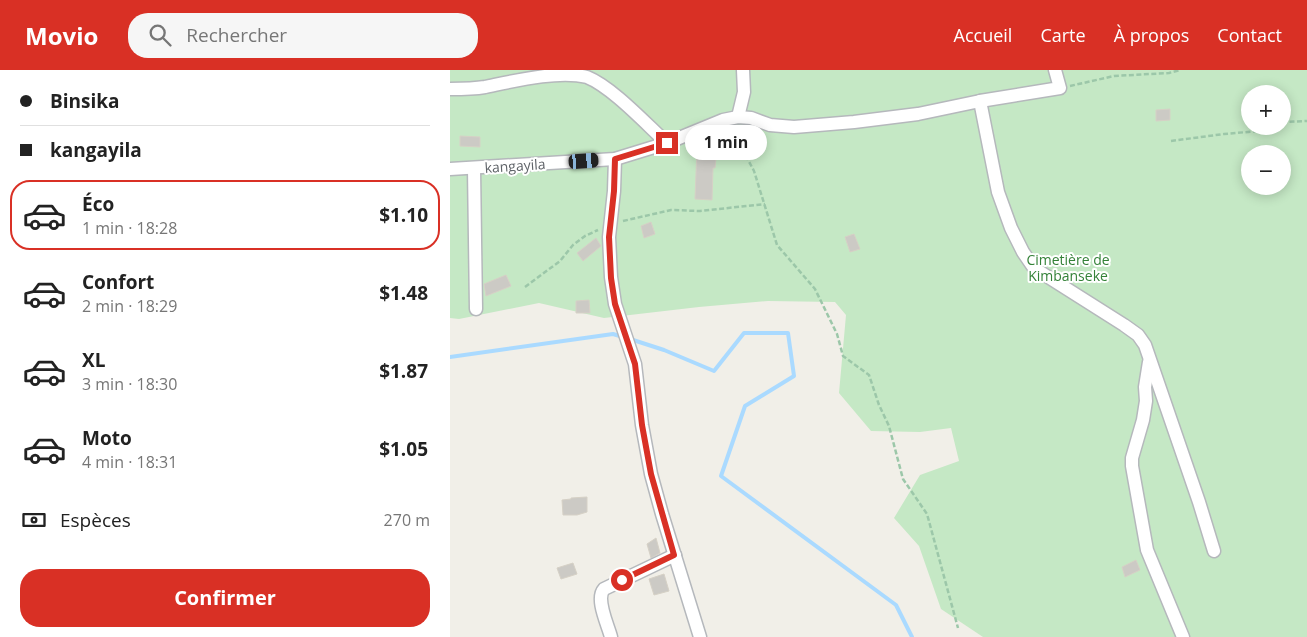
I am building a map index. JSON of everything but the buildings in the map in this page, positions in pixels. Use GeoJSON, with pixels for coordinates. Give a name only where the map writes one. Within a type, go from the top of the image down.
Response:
{"type":"FeatureCollection","features":[{"type":"Feature","properties":{"kind":"street"},"geometry":{"type":"LineString","coordinates":[[743,70],[744,92],[738,117],[794,127],[902,116],[1060,88],[1055,70]]}},
{"type":"Feature","properties":{"kind":"street"},"geometry":{"type":"LineString","coordinates":[[450,89],[482,87],[542,76],[571,74],[587,77],[606,88],[667,143]]}},
{"type":"Feature","properties":{"kind":"street"},"geometry":{"type":"LineString","coordinates":[[980,101],[998,192],[1011,228],[1023,252],[1034,268],[1138,335],[1144,345],[1214,550]]}},
{"type":"Feature","properties":{"kind":"street","name":"kangayila"},"geometry":{"type":"LineString","coordinates":[[450,169],[615,159],[667,143],[723,120],[738,117]]}},
{"type":"Feature","properties":{"kind":"street"},"geometry":{"type":"LineString","coordinates":[[615,159],[614,191],[610,221],[611,278],[615,304],[635,364],[642,425],[651,474],[700,637]]}},
{"type":"Feature","properties":{"kind":"street"},"geometry":{"type":"LineString","coordinates":[[474,169],[476,309]]}},
{"type":"Feature","properties":{"kind":"street"},"geometry":{"type":"LineString","coordinates":[[1149,360],[1143,420],[1132,458],[1132,466],[1147,550],[1182,637]]}},
{"type":"Feature","properties":{"kind":"street"},"geometry":{"type":"LineString","coordinates":[[611,637],[600,600],[601,592],[674,555]]}},
{"type":"Feature","properties":{"kind":"path"},"geometry":{"type":"LineString","coordinates":[[1060,88],[1114,76],[1169,73],[1180,70]]}},
{"type":"Feature","properties":{"kind":"path"},"geometry":{"type":"LineString","coordinates":[[723,120],[738,141],[754,170],[777,245],[815,289],[837,334],[843,356],[869,375],[889,426],[904,479],[927,514],[958,628]]}},
{"type":"Feature","properties":{"kind":"path"},"geometry":{"type":"LineString","coordinates":[[1291,122],[1307,121]]}},
{"type":"Feature","properties":{"kind":"path"},"geometry":{"type":"LineString","coordinates":[[1170,141],[1241,133]]}},
{"type":"Feature","properties":{"kind":"path"},"geometry":{"type":"LineString","coordinates":[[525,287],[560,261],[573,245],[610,221],[627,221],[671,210],[700,211],[765,204]]}},
{"type":"Feature","properties":{"kind":"green space","name":"Cimetière de Kimbanseke"},"geometry":{"type":"Polygon","coordinates":[[[450,70],[1307,70],[1307,637],[983,637],[941,609],[919,546],[894,518],[920,475],[959,461],[951,428],[920,432],[871,431],[839,393],[846,315],[835,302],[768,301],[604,318],[539,303],[459,319],[450,318],[450,70]]]}},
{"type":"Feature","properties":{"kind":"waterway"},"geometry":{"type":"LineString","coordinates":[[630,339],[664,350],[714,371],[744,333],[788,333],[794,376],[745,406],[721,476],[896,605],[912,637]]}},
{"type":"Feature","properties":{"kind":"waterway"},"geometry":{"type":"LineString","coordinates":[[450,357],[613,334],[623,337]]}},
{"type":"Feature","properties":{"kind":"route"},"geometry":{"type":"LineString","coordinates":[[622,580],[674,555],[651,474],[642,425],[635,364],[628,338],[615,304],[611,278],[609,237],[615,159],[667,143]]}}]}
